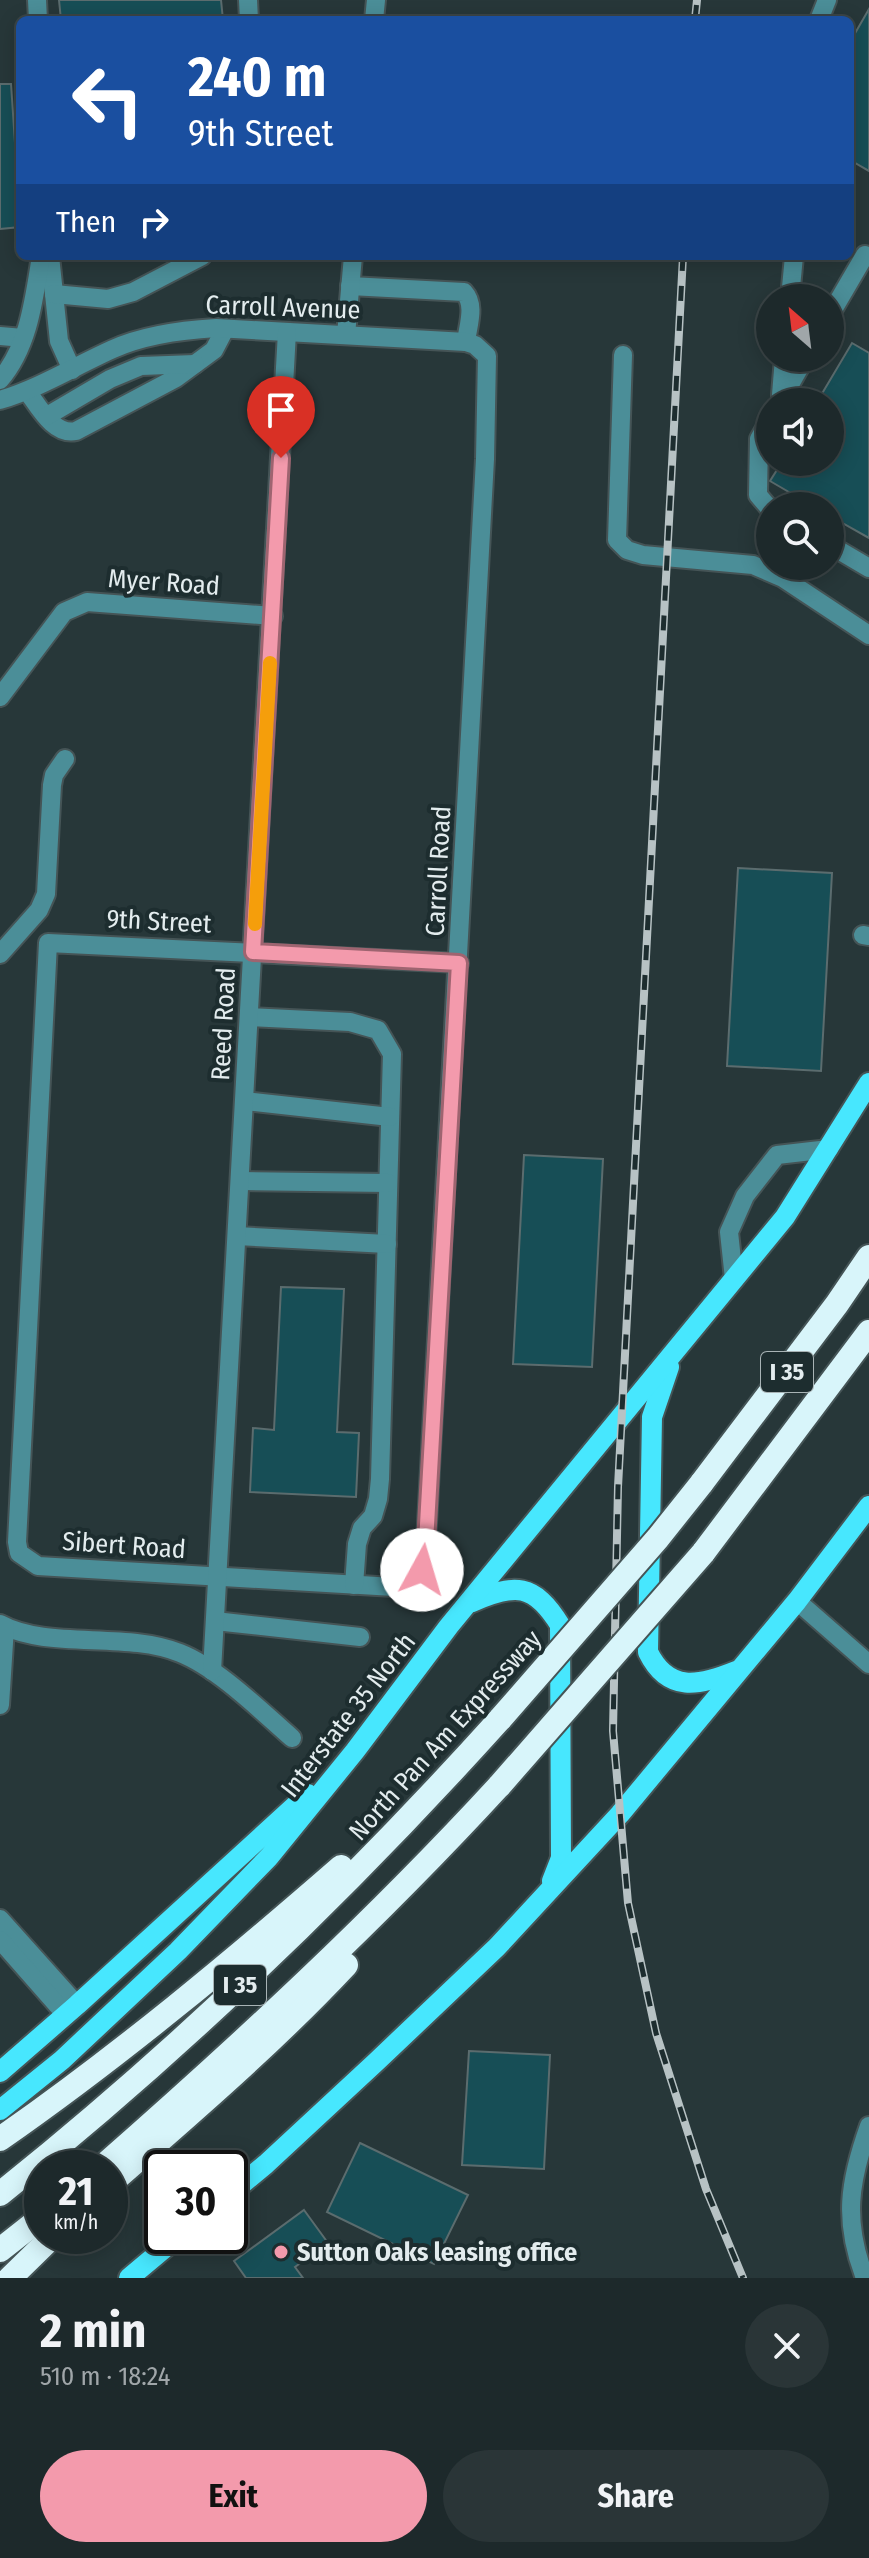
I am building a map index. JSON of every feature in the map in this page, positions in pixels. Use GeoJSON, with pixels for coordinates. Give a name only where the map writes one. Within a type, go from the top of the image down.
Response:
{"type":"FeatureCollection","features":[{"type":"Feature","properties":{"kind":"highway","name":"North Pan Am Expressway"},"geometry":{"type":"LineString","coordinates":[[0,2194],[77,2131],[211,2012],[398,1831],[464,1760],[658,1538],[828,1316],[869,1257]]}},
{"type":"Feature","properties":{"kind":"highway","name":"I 35"},"geometry":{"type":"LineString","coordinates":[[121,2150],[275,2013],[413,1878],[500,1785],[703,1553],[869,1332]]}},
{"type":"Feature","properties":{"kind":"highway"},"geometry":{"type":"LineString","coordinates":[[0,2139],[75,2084],[286,1915],[464,1760]]}},
{"type":"Feature","properties":{"kind":"highway"},"geometry":{"type":"LineString","coordinates":[[128,2168],[318,1994],[359,1950],[413,1878]]}},
{"type":"Feature","properties":{"kind":"highway"},"geometry":{"type":"LineString","coordinates":[[0,2250],[24,2231]]}},
{"type":"Feature","properties":{"kind":"highway"},"geometry":{"type":"LineString","coordinates":[[10,2278],[35,2254]]}},
{"type":"Feature","properties":{"kind":"main road","name":"Interstate 35 North"},"geometry":{"type":"LineString","coordinates":[[0,2110],[62,2060],[178,1951],[269,1857],[468,1604],[785,1217],[869,1083]]}},
{"type":"Feature","properties":{"kind":"main road"},"geometry":{"type":"LineString","coordinates":[[675,1352],[652,1417],[648,1652],[656,1668],[672,1680],[691,1683],[711,1681],[738,1671]]}},
{"type":"Feature","properties":{"kind":"main road"},"geometry":{"type":"LineString","coordinates":[[248,2178],[497,1947],[643,1789],[797,1601],[869,1506]]}},
{"type":"Feature","properties":{"kind":"main road"},"geometry":{"type":"LineString","coordinates":[[468,1604],[506,1589],[534,1594],[548,1606],[560,1625],[561,1858],[547,1892]]}},
{"type":"Feature","properties":{"kind":"main road"},"geometry":{"type":"LineString","coordinates":[[0,2072],[355,1751]]}},
{"type":"Feature","properties":{"kind":"main road"},"geometry":{"type":"LineString","coordinates":[[129,2278],[158,2254]]}},
{"type":"Feature","properties":{"kind":"street"},"geometry":{"type":"LineString","coordinates":[[844,287],[861,253]]}},
{"type":"Feature","properties":{"kind":"street"},"geometry":{"type":"LineString","coordinates":[[0,380],[8,371],[23,338],[33,307],[40,260]]}},
{"type":"Feature","properties":{"kind":"street"},"geometry":{"type":"LineString","coordinates":[[50,260],[59,341],[72,370]]}},
{"type":"Feature","properties":{"kind":"street"},"geometry":{"type":"LineString","coordinates":[[54,294],[108,299],[133,292],[194,260]]}},
{"type":"Feature","properties":{"kind":"street"},"geometry":{"type":"LineString","coordinates":[[346,335],[353,260]]}},
{"type":"Feature","properties":{"kind":"street"},"geometry":{"type":"LineString","coordinates":[[791,284],[794,260]]}},
{"type":"Feature","properties":{"kind":"street","name":"Carroll Road"},"geometry":{"type":"LineString","coordinates":[[217,1577],[394,1587],[410,1582],[422,1570],[425,1560],[485,459],[487,356],[473,345],[471,305],[464,292],[350,286]]}},
{"type":"Feature","properties":{"kind":"street","name":"Carroll Avenue"},"geometry":{"type":"LineString","coordinates":[[0,400],[27,391],[113,349],[188,329],[346,335],[473,345]]}},
{"type":"Feature","properties":{"kind":"street"},"geometry":{"type":"LineString","coordinates":[[27,391],[60,430],[68,433],[76,431],[176,378],[214,350],[225,329]]}},
{"type":"Feature","properties":{"kind":"street","name":"Reed Road"},"geometry":{"type":"LineString","coordinates":[[212,1671],[287,332]]}},
{"type":"Feature","properties":{"kind":"street"},"geometry":{"type":"LineString","coordinates":[[0,336],[23,338]]}},
{"type":"Feature","properties":{"kind":"street"},"geometry":{"type":"LineString","coordinates":[[623,355],[617,540],[627,550],[643,555],[753,565],[783,578],[869,635]]}},
{"type":"Feature","properties":{"kind":"street"},"geometry":{"type":"LineString","coordinates":[[47,416],[110,379],[141,366],[195,364]]}},
{"type":"Feature","properties":{"kind":"street"},"geometry":{"type":"LineString","coordinates":[[844,553],[869,568]]}},
{"type":"Feature","properties":{"kind":"street","name":"Myer Road"},"geometry":{"type":"LineString","coordinates":[[0,697],[64,612],[87,602],[273,616]]}},
{"type":"Feature","properties":{"kind":"street"},"geometry":{"type":"LineString","coordinates":[[0,954],[39,910],[46,894],[52,785],[54,775],[65,759]]}},
{"type":"Feature","properties":{"kind":"street","name":"9th Street"},"geometry":{"type":"LineString","coordinates":[[48,943],[459,963]]}},
{"type":"Feature","properties":{"kind":"street","name":"Sibert Road"},"geometry":{"type":"LineString","coordinates":[[48,943],[17,1542],[19,1553],[38,1566],[217,1577]]}},
{"type":"Feature","properties":{"kind":"street"},"geometry":{"type":"LineString","coordinates":[[250,1017],[350,1022],[378,1030],[392,1054],[380,1479],[373,1516],[362,1528],[357,1544],[354,1585]]}},
{"type":"Feature","properties":{"kind":"street"},"geometry":{"type":"LineString","coordinates":[[245,1101],[390,1117]]}},
{"type":"Feature","properties":{"kind":"street"},"geometry":{"type":"LineString","coordinates":[[734,1279],[729,1232],[745,1196],[777,1155],[829,1149]]}},
{"type":"Feature","properties":{"kind":"street"},"geometry":{"type":"LineString","coordinates":[[240,1181],[388,1183]]}},
{"type":"Feature","properties":{"kind":"street"},"geometry":{"type":"LineString","coordinates":[[237,1236],[387,1244]]}},
{"type":"Feature","properties":{"kind":"street"},"geometry":{"type":"LineString","coordinates":[[797,1601],[869,1664]]}},
{"type":"Feature","properties":{"kind":"street"},"geometry":{"type":"LineString","coordinates":[[215,1621],[360,1637]]}},
{"type":"Feature","properties":{"kind":"street"},"geometry":{"type":"LineString","coordinates":[[0,1705],[2,1627],[39,1636],[134,1643],[180,1653],[212,1671],[292,1738]]}},
{"type":"Feature","properties":{"kind":"street"},"geometry":{"type":"LineString","coordinates":[[1,1651],[39,1636]]}},
{"type":"Feature","properties":{"kind":"street"},"geometry":{"type":"LineString","coordinates":[[0,1919],[71,2010]]}},
{"type":"Feature","properties":{"kind":"street"},"geometry":{"type":"LineString","coordinates":[[0,1940],[71,2010]]}},
{"type":"Feature","properties":{"kind":"street"},"geometry":{"type":"LineString","coordinates":[[865,2278],[856,2254],[851,2218],[851,2182],[869,2126]]}},
{"type":"Feature","properties":{"kind":"building"},"geometry":{"type":"Polygon","coordinates":[[[59,0],[221,0],[223,16],[61,16],[59,0]]]}},
{"type":"Feature","properties":{"kind":"building"},"geometry":{"type":"Polygon","coordinates":[[[869,9],[869,171],[854,162],[854,35],[869,9]]]}},
{"type":"Feature","properties":{"kind":"building"},"geometry":{"type":"Polygon","coordinates":[[[0,84],[11,84],[16,158],[16,227],[0,229],[0,84]]]}},
{"type":"Feature","properties":{"kind":"building"},"geometry":{"type":"Polygon","coordinates":[[[852,343],[869,353],[869,538],[844,524],[844,492],[789,492],[770,481],[773,476],[844,476],[844,388],[825,388],[835,372],[844,372],[844,356],[852,343]]]}},
{"type":"Feature","properties":{"kind":"building"},"geometry":{"type":"Polygon","coordinates":[[[738,868],[832,873],[821,1071],[727,1066],[738,868]]]}},
{"type":"Feature","properties":{"kind":"building"},"geometry":{"type":"Polygon","coordinates":[[[524,1155],[603,1159],[592,1367],[513,1364],[524,1155]]]}},
{"type":"Feature","properties":{"kind":"building"},"geometry":{"type":"Polygon","coordinates":[[[281,1287],[344,1289],[337,1432],[359,1433],[356,1497],[250,1492],[253,1428],[274,1430],[281,1287]]]}},
{"type":"Feature","properties":{"kind":"building"},"geometry":{"type":"Polygon","coordinates":[[[469,2051],[550,2055],[544,2169],[462,2165],[469,2051]]]}},
{"type":"Feature","properties":{"kind":"building"},"geometry":{"type":"Polygon","coordinates":[[[360,2143],[468,2195],[434,2264],[327,2212],[360,2143]]]}},
{"type":"Feature","properties":{"kind":"building","name":"Sutton Oaks leasing office"},"geometry":{"type":"Polygon","coordinates":[[[304,2210],[328,2243],[295,2267],[303,2278],[246,2278],[234,2261],[248,2254],[248,2251],[304,2210]]]}},
{"type":"Feature","properties":{"kind":"railway"},"geometry":{"type":"LineString","coordinates":[[695,16],[697,0]]}},
{"type":"Feature","properties":{"kind":"railway"},"geometry":{"type":"LineString","coordinates":[[683,260],[618,1487],[613,1731],[628,1903],[656,2033],[706,2189],[743,2278]]}},
{"type":"Feature","properties":{"kind":"slow traffic"},"geometry":{"type":"LineString","coordinates":[[255,924],[270,663]]}},
{"type":"Feature","properties":{"kind":"place","name":"Sutton Oaks leasing office"},"geometry":{"type":"Point","coordinates":[281,2252]}},
{"type":"Feature","properties":{"kind":"route"},"geometry":{"type":"LineString","coordinates":[[281,458],[253,952],[459,963],[422,1570]]}}]}
